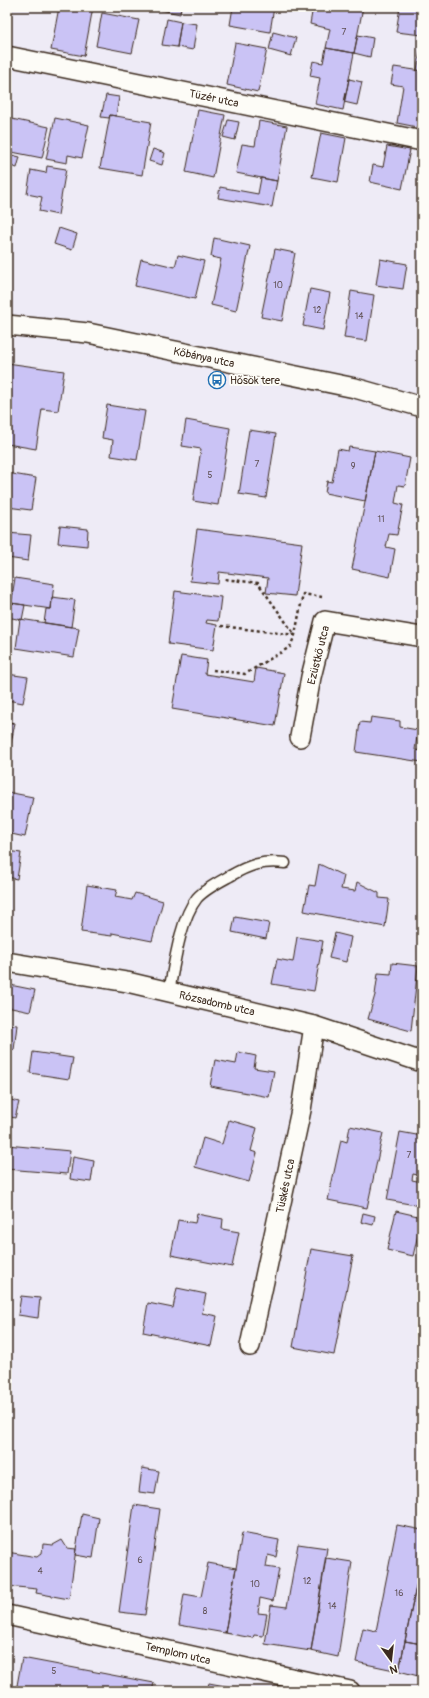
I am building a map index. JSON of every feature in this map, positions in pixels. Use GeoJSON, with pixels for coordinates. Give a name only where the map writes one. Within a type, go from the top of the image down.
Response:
{"type":"FeatureCollection","features":[{"type":"Feature","properties":{"kind":"street","name":"Tüzér utca"},"geometry":{"type":"LineString","coordinates":[[7,56],[422,141]]}},
{"type":"Feature","properties":{"kind":"street","name":"Kőbánya utca"},"geometry":{"type":"LineString","coordinates":[[7,326],[96,334],[355,388],[422,407]]}},
{"type":"Feature","properties":{"kind":"street","name":"Ezüstkő utca"},"geometry":{"type":"LineString","coordinates":[[300,737],[311,677],[325,621],[422,637]]}},
{"type":"Feature","properties":{"kind":"street","name":"Rózsadomb utca"},"geometry":{"type":"LineString","coordinates":[[7,962],[127,982],[314,1026],[422,1062]]}},
{"type":"Feature","properties":{"kind":"street","name":"Tüskés utca"},"geometry":{"type":"LineString","coordinates":[[250,1346],[301,1110],[314,1026]]}},
{"type":"Feature","properties":{"kind":"street","name":"Templom utca"},"geometry":{"type":"LineString","coordinates":[[7,1614],[350,1691]]}},
{"type":"Feature","properties":{"kind":"lane"},"geometry":{"type":"LineString","coordinates":[[169,992],[185,924],[190,911],[198,898],[210,888],[244,868],[274,861],[285,863]]}},
{"type":"Feature","properties":{"kind":"path"},"geometry":{"type":"LineString","coordinates":[[224,579],[258,583],[295,635]]}},
{"type":"Feature","properties":{"kind":"path"},"geometry":{"type":"LineString","coordinates":[[212,670],[244,674],[290,647],[295,635],[303,594],[322,597]]}},
{"type":"Feature","properties":{"kind":"path"},"geometry":{"type":"LineString","coordinates":[[221,626],[295,635]]}},
{"type":"Feature","properties":{"kind":"building"},"geometry":{"type":"Polygon","coordinates":[[[59,7],[93,7],[84,56],[51,50],[59,7]]]}},
{"type":"Feature","properties":{"kind":"building"},"geometry":{"type":"Polygon","coordinates":[[[162,7],[181,7],[180,14],[161,10],[162,7]]]}},
{"type":"Feature","properties":{"kind":"building"},"geometry":{"type":"Polygon","coordinates":[[[233,7],[274,7],[270,32],[230,25],[233,7]]]}},
{"type":"Feature","properties":{"kind":"building"},"geometry":{"type":"Polygon","coordinates":[[[313,7],[363,7],[354,53],[326,48],[330,29],[310,24],[313,7]]]}},
{"type":"Feature","properties":{"kind":"building"},"geometry":{"type":"Polygon","coordinates":[[[400,7],[422,7],[422,35],[396,32],[400,7]]]}},
{"type":"Feature","properties":{"kind":"building"},"geometry":{"type":"Polygon","coordinates":[[[102,13],[139,20],[132,53],[96,46],[102,13]]]}},
{"type":"Feature","properties":{"kind":"building"},"geometry":{"type":"Polygon","coordinates":[[[167,19],[181,22],[177,47],[162,45],[167,19]]]}},
{"type":"Feature","properties":{"kind":"building"},"geometry":{"type":"Polygon","coordinates":[[[181,22],[197,24],[193,50],[177,47],[181,22]]]}},
{"type":"Feature","properties":{"kind":"building"},"geometry":{"type":"Polygon","coordinates":[[[273,32],[296,38],[291,56],[269,50],[273,32]]]}},
{"type":"Feature","properties":{"kind":"building"},"geometry":{"type":"Polygon","coordinates":[[[358,35],[373,38],[370,57],[354,53],[358,35]]]}},
{"type":"Feature","properties":{"kind":"building"},"geometry":{"type":"Polygon","coordinates":[[[422,40],[422,71],[417,70],[422,40]]]}},
{"type":"Feature","properties":{"kind":"building"},"geometry":{"type":"Polygon","coordinates":[[[235,43],[267,49],[258,92],[227,85],[235,43]]]}},
{"type":"Feature","properties":{"kind":"building"},"geometry":{"type":"Polygon","coordinates":[[[326,48],[354,53],[343,110],[315,104],[320,78],[310,76],[313,61],[323,63],[326,48]]]}},
{"type":"Feature","properties":{"kind":"building"},"geometry":{"type":"Polygon","coordinates":[[[394,67],[422,71],[422,128],[397,123],[403,86],[391,84],[394,67]]]}},
{"type":"Feature","properties":{"kind":"building"},"geometry":{"type":"Polygon","coordinates":[[[349,79],[362,82],[357,105],[344,102],[349,79]]]}},
{"type":"Feature","properties":{"kind":"building"},"geometry":{"type":"Polygon","coordinates":[[[106,95],[119,97],[116,116],[110,115],[109,118],[101,117],[106,95]]]}},
{"type":"Feature","properties":{"kind":"building"},"geometry":{"type":"Polygon","coordinates":[[[198,110],[225,115],[213,178],[186,172],[198,110]]]}},
{"type":"Feature","properties":{"kind":"building"},"geometry":{"type":"Polygon","coordinates":[[[110,115],[151,122],[142,175],[100,168],[110,115]]]}},
{"type":"Feature","properties":{"kind":"building"},"geometry":{"type":"Polygon","coordinates":[[[7,118],[49,127],[42,158],[7,151],[7,118]]]}},
{"type":"Feature","properties":{"kind":"building"},"geometry":{"type":"Polygon","coordinates":[[[55,118],[89,125],[82,158],[68,155],[67,163],[46,159],[55,118]]]}},
{"type":"Feature","properties":{"kind":"building"},"geometry":{"type":"Polygon","coordinates":[[[228,120],[239,122],[235,140],[223,137],[228,120]]]}},
{"type":"Feature","properties":{"kind":"building"},"geometry":{"type":"Polygon","coordinates":[[[259,121],[287,126],[277,181],[236,173],[242,144],[255,146],[259,121]]]}},
{"type":"Feature","properties":{"kind":"building"},"geometry":{"type":"Polygon","coordinates":[[[321,133],[346,138],[338,182],[312,177],[321,133]]]}},
{"type":"Feature","properties":{"kind":"building"},"geometry":{"type":"Polygon","coordinates":[[[387,146],[410,150],[402,189],[370,182],[373,165],[383,167],[387,146]]]}},
{"type":"Feature","properties":{"kind":"building"},"geometry":{"type":"Polygon","coordinates":[[[153,149],[165,153],[162,165],[149,161],[153,149]]]}},
{"type":"Feature","properties":{"kind":"building"},"geometry":{"type":"Polygon","coordinates":[[[7,154],[20,157],[17,168],[7,165],[7,154]]]}},
{"type":"Feature","properties":{"kind":"building"},"geometry":{"type":"Polygon","coordinates":[[[47,166],[66,169],[58,215],[39,211],[42,197],[27,194],[31,170],[46,173],[47,166]]]}},
{"type":"Feature","properties":{"kind":"building"},"geometry":{"type":"Polygon","coordinates":[[[261,178],[277,181],[272,207],[218,198],[220,187],[258,194],[261,178]]]}},
{"type":"Feature","properties":{"kind":"building"},"geometry":{"type":"Polygon","coordinates":[[[59,228],[77,234],[72,250],[54,244],[59,228]]]}},
{"type":"Feature","properties":{"kind":"building"},"geometry":{"type":"Polygon","coordinates":[[[214,238],[250,246],[236,311],[211,305],[221,259],[211,257],[214,238]]]}},
{"type":"Feature","properties":{"kind":"building"},"geometry":{"type":"Polygon","coordinates":[[[275,249],[295,253],[282,321],[261,317],[275,249]]]}},
{"type":"Feature","properties":{"kind":"building"},"geometry":{"type":"Polygon","coordinates":[[[178,255],[204,261],[195,299],[135,286],[141,259],[175,267],[178,255]]]}},
{"type":"Feature","properties":{"kind":"building"},"geometry":{"type":"Polygon","coordinates":[[[380,259],[407,264],[403,289],[376,285],[380,259]]]}},
{"type":"Feature","properties":{"kind":"building"},"geometry":{"type":"Polygon","coordinates":[[[310,289],[330,293],[323,330],[303,326],[310,289]]]}},
{"type":"Feature","properties":{"kind":"building"},"geometry":{"type":"Polygon","coordinates":[[[351,291],[374,295],[367,341],[344,338],[351,291]]]}},
{"type":"Feature","properties":{"kind":"building"},"geometry":{"type":"Polygon","coordinates":[[[7,363],[64,371],[58,411],[42,409],[36,449],[7,444],[7,363]]]}},
{"type":"Feature","properties":{"kind":"building"},"geometry":{"type":"Polygon","coordinates":[[[107,405],[145,411],[137,460],[111,456],[113,440],[102,438],[107,405]]]}},
{"type":"Feature","properties":{"kind":"building"},"geometry":{"type":"Polygon","coordinates":[[[186,420],[230,428],[218,505],[193,501],[201,449],[182,446],[186,420]]]}},
{"type":"Feature","properties":{"kind":"building"},"geometry":{"type":"Polygon","coordinates":[[[249,430],[276,434],[266,498],[239,494],[249,430]]]}},
{"type":"Feature","properties":{"kind":"building"},"geometry":{"type":"Polygon","coordinates":[[[349,447],[375,451],[365,501],[325,493],[327,481],[332,482],[338,449],[348,451],[349,447]]]}},
{"type":"Feature","properties":{"kind":"building"},"geometry":{"type":"Polygon","coordinates":[[[375,451],[410,458],[405,486],[398,485],[395,503],[403,505],[397,535],[389,534],[386,547],[395,549],[390,577],[352,569],[375,451]]]}},
{"type":"Feature","properties":{"kind":"building"},"geometry":{"type":"Polygon","coordinates":[[[7,473],[36,478],[31,510],[7,507],[7,473]]]}},
{"type":"Feature","properties":{"kind":"building"},"geometry":{"type":"Polygon","coordinates":[[[60,526],[88,529],[87,546],[58,543],[60,526]]]}},
{"type":"Feature","properties":{"kind":"building"},"geometry":{"type":"Polygon","coordinates":[[[197,529],[302,543],[295,596],[266,593],[268,578],[219,572],[218,584],[190,581],[197,529]]]}},
{"type":"Feature","properties":{"kind":"building"},"geometry":{"type":"Polygon","coordinates":[[[7,533],[31,535],[28,561],[7,558],[7,533]]]}},
{"type":"Feature","properties":{"kind":"building"},"geometry":{"type":"Polygon","coordinates":[[[15,578],[54,584],[51,609],[11,603],[15,578]]]}},
{"type":"Feature","properties":{"kind":"building"},"geometry":{"type":"Polygon","coordinates":[[[175,591],[221,597],[218,621],[207,620],[206,623],[217,625],[213,650],[168,644],[175,591]]]}},
{"type":"Feature","properties":{"kind":"building"},"geometry":{"type":"Polygon","coordinates":[[[7,592],[13,593],[11,603],[25,605],[22,620],[7,617],[7,592]]]}},
{"type":"Feature","properties":{"kind":"building"},"geometry":{"type":"Polygon","coordinates":[[[52,597],[75,600],[71,627],[44,623],[46,609],[51,609],[52,597]]]}},
{"type":"Feature","properties":{"kind":"building"},"geometry":{"type":"Polygon","coordinates":[[[20,619],[79,628],[74,657],[16,648],[20,619]]]}},
{"type":"Feature","properties":{"kind":"building"},"geometry":{"type":"Polygon","coordinates":[[[181,656],[207,660],[205,674],[254,682],[256,668],[284,673],[275,726],[172,709],[181,656]]]}},
{"type":"Feature","properties":{"kind":"building"},"geometry":{"type":"Polygon","coordinates":[[[7,674],[28,677],[23,703],[7,700],[7,674]]]}},
{"type":"Feature","properties":{"kind":"building"},"geometry":{"type":"Polygon","coordinates":[[[371,717],[400,721],[400,727],[418,730],[415,750],[422,751],[422,762],[356,752],[360,722],[370,723],[371,717]]]}},
{"type":"Feature","properties":{"kind":"building"},"geometry":{"type":"Polygon","coordinates":[[[7,722],[15,723],[11,743],[7,743],[7,722]]]}},
{"type":"Feature","properties":{"kind":"building"},"geometry":{"type":"Polygon","coordinates":[[[7,792],[33,797],[25,837],[7,833],[7,792]]]}},
{"type":"Feature","properties":{"kind":"building"},"geometry":{"type":"Polygon","coordinates":[[[7,851],[21,853],[17,879],[7,877],[7,851]]]}},
{"type":"Feature","properties":{"kind":"building"},"geometry":{"type":"Polygon","coordinates":[[[319,864],[344,876],[341,889],[355,891],[357,882],[379,893],[379,898],[389,899],[385,927],[304,911],[309,885],[315,886],[319,864]]]}},
{"type":"Feature","properties":{"kind":"building"},"geometry":{"type":"Polygon","coordinates":[[[87,885],[117,890],[115,897],[132,900],[135,893],[163,901],[152,941],[112,933],[112,936],[81,932],[87,885]]]}},
{"type":"Feature","properties":{"kind":"building"},"geometry":{"type":"Polygon","coordinates":[[[235,917],[269,923],[266,939],[232,932],[235,917]]]}},
{"type":"Feature","properties":{"kind":"building"},"geometry":{"type":"Polygon","coordinates":[[[335,933],[351,937],[346,962],[329,958],[335,933]]]}},
{"type":"Feature","properties":{"kind":"building"},"geometry":{"type":"Polygon","coordinates":[[[297,937],[323,941],[314,991],[272,984],[277,959],[293,962],[297,937]]]}},
{"type":"Feature","properties":{"kind":"building"},"geometry":{"type":"Polygon","coordinates":[[[392,963],[418,966],[411,1031],[368,1019],[375,995],[378,973],[391,974],[392,963]]]}},
{"type":"Feature","properties":{"kind":"building"},"geometry":{"type":"Polygon","coordinates":[[[10,985],[35,990],[30,1012],[7,1007],[10,985]]]}},
{"type":"Feature","properties":{"kind":"building"},"geometry":{"type":"Polygon","coordinates":[[[7,1024],[17,1025],[14,1050],[7,1049],[7,1024]]]}},
{"type":"Feature","properties":{"kind":"building"},"geometry":{"type":"Polygon","coordinates":[[[33,1052],[73,1058],[69,1079],[30,1073],[33,1052]]]}},
{"type":"Feature","properties":{"kind":"building"},"geometry":{"type":"Polygon","coordinates":[[[238,1052],[256,1056],[254,1068],[274,1071],[269,1097],[210,1086],[215,1060],[236,1064],[238,1052]]]}},
{"type":"Feature","properties":{"kind":"building"},"geometry":{"type":"Polygon","coordinates":[[[7,1099],[19,1102],[15,1118],[7,1116],[7,1099]]]}},
{"type":"Feature","properties":{"kind":"building"},"geometry":{"type":"Polygon","coordinates":[[[229,1120],[257,1128],[251,1151],[257,1153],[249,1182],[195,1167],[203,1138],[222,1144],[229,1120]]]}},
{"type":"Feature","properties":{"kind":"building"},"geometry":{"type":"Polygon","coordinates":[[[350,1126],[383,1133],[367,1208],[328,1200],[341,1140],[347,1142],[350,1126]]]}},
{"type":"Feature","properties":{"kind":"building"},"geometry":{"type":"Polygon","coordinates":[[[400,1132],[422,1136],[422,1176],[413,1174],[412,1180],[422,1182],[421,1206],[387,1200],[400,1132]]]}},
{"type":"Feature","properties":{"kind":"building"},"geometry":{"type":"Polygon","coordinates":[[[7,1145],[70,1151],[67,1174],[7,1169],[7,1145]]]}},
{"type":"Feature","properties":{"kind":"building"},"geometry":{"type":"Polygon","coordinates":[[[73,1157],[94,1161],[91,1182],[70,1179],[73,1157]]]}},
{"type":"Feature","properties":{"kind":"building"},"geometry":{"type":"Polygon","coordinates":[[[396,1211],[422,1217],[413,1256],[387,1250],[396,1211]]]}},
{"type":"Feature","properties":{"kind":"building"},"geometry":{"type":"Polygon","coordinates":[[[363,1213],[375,1216],[373,1225],[361,1222],[363,1213]]]}},
{"type":"Feature","properties":{"kind":"building"},"geometry":{"type":"Polygon","coordinates":[[[197,1214],[223,1219],[222,1229],[239,1232],[232,1267],[171,1255],[178,1220],[195,1223],[197,1214]]]}},
{"type":"Feature","properties":{"kind":"building"},"geometry":{"type":"Polygon","coordinates":[[[311,1249],[353,1256],[334,1355],[293,1347],[311,1249]]]}},
{"type":"Feature","properties":{"kind":"building"},"geometry":{"type":"Polygon","coordinates":[[[177,1288],[206,1294],[202,1313],[217,1316],[211,1346],[143,1332],[148,1303],[173,1308],[177,1288]]]}},
{"type":"Feature","properties":{"kind":"building"},"geometry":{"type":"Polygon","coordinates":[[[21,1296],[40,1298],[38,1318],[18,1315],[21,1296]]]}},
{"type":"Feature","properties":{"kind":"building"},"geometry":{"type":"Polygon","coordinates":[[[142,1468],[159,1471],[155,1494],[139,1492],[142,1468]]]}},
{"type":"Feature","properties":{"kind":"building"},"geometry":{"type":"Polygon","coordinates":[[[134,1505],[160,1509],[145,1615],[119,1612],[134,1505]]]}},
{"type":"Feature","properties":{"kind":"building"},"geometry":{"type":"Polygon","coordinates":[[[82,1514],[99,1518],[93,1558],[75,1555],[82,1514]]]}},
{"type":"Feature","properties":{"kind":"building"},"geometry":{"type":"Polygon","coordinates":[[[397,1525],[422,1530],[422,1557],[399,1671],[356,1662],[363,1628],[376,1631],[397,1525]]]}},
{"type":"Feature","properties":{"kind":"building"},"geometry":{"type":"Polygon","coordinates":[[[242,1533],[279,1540],[276,1557],[268,1555],[266,1567],[279,1569],[273,1601],[260,1598],[258,1613],[267,1614],[263,1636],[254,1635],[253,1638],[225,1633],[242,1533]]]}},
{"type":"Feature","properties":{"kind":"building"},"geometry":{"type":"Polygon","coordinates":[[[62,1540],[67,1548],[76,1549],[69,1599],[36,1593],[37,1589],[7,1586],[7,1552],[37,1557],[42,1553],[43,1544],[53,1545],[62,1540]]]}},
{"type":"Feature","properties":{"kind":"building"},"geometry":{"type":"Polygon","coordinates":[[[298,1544],[327,1548],[311,1651],[265,1644],[271,1605],[287,1607],[298,1544]]]}},
{"type":"Feature","properties":{"kind":"building"},"geometry":{"type":"Polygon","coordinates":[[[422,1557],[422,1644],[405,1641],[422,1557]]]}},
{"type":"Feature","properties":{"kind":"building"},"geometry":{"type":"Polygon","coordinates":[[[326,1558],[352,1562],[338,1657],[311,1651],[326,1558]]]}},
{"type":"Feature","properties":{"kind":"building"},"geometry":{"type":"Polygon","coordinates":[[[208,1563],[236,1568],[225,1633],[179,1625],[184,1594],[201,1597],[208,1563]]]}},
{"type":"Feature","properties":{"kind":"building"},"geometry":{"type":"Polygon","coordinates":[[[405,1641],[422,1644],[422,1677],[399,1671],[405,1641]]]}},
{"type":"Feature","properties":{"kind":"building"},"geometry":{"type":"Polygon","coordinates":[[[22,1658],[154,1683],[152,1691],[16,1691],[22,1658]]]}},
{"type":"Feature","properties":{"kind":"building"},"geometry":{"type":"Polygon","coordinates":[[[209,1683],[236,1688],[235,1691],[207,1691],[209,1683]]]}},
{"type":"Feature","properties":{"kind":"place","name":"Hősök tere"},"geometry":{"type":"Point","coordinates":[217,380]}}]}
